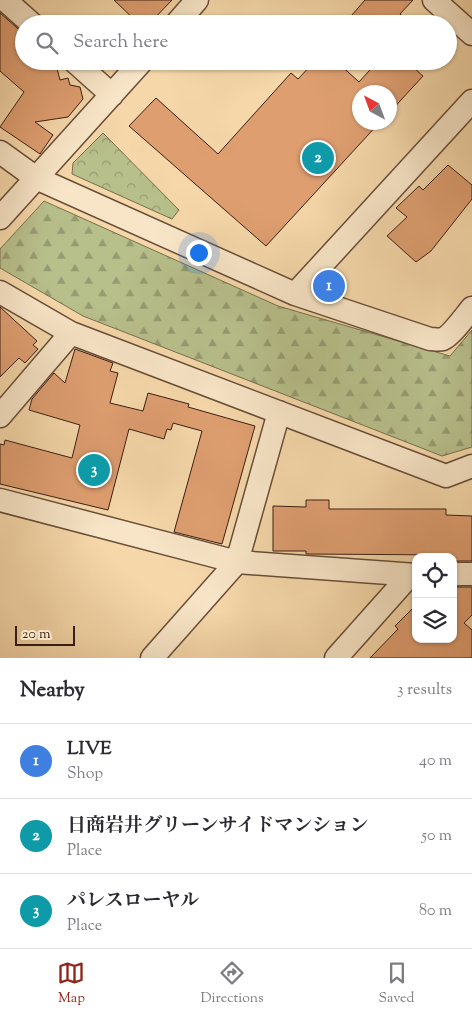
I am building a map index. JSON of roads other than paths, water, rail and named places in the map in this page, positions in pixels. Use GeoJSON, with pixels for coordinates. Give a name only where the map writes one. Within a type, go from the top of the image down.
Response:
{"type":"FeatureCollection","features":[{"type":"Feature","properties":{"kind":"street"},"geometry":{"type":"LineString","coordinates":[[6,0],[22,15]]}},
{"type":"Feature","properties":{"kind":"street"},"geometry":{"type":"LineString","coordinates":[[184,15],[197,0]]}},
{"type":"Feature","properties":{"kind":"street"},"geometry":{"type":"LineString","coordinates":[[434,0],[451,15]]}},
{"type":"Feature","properties":{"kind":"street"},"geometry":{"type":"LineString","coordinates":[[457,21],[472,34]]}},
{"type":"Feature","properties":{"kind":"street"},"geometry":{"type":"LineString","coordinates":[[84,70],[112,95]]}},
{"type":"Feature","properties":{"kind":"street"},"geometry":{"type":"LineString","coordinates":[[0,218],[134,70]]}},
{"type":"Feature","properties":{"kind":"street"},"geometry":{"type":"LineString","coordinates":[[295,294],[472,101]]}},
{"type":"Feature","properties":{"kind":"street"},"geometry":{"type":"LineString","coordinates":[[0,152],[36,178],[295,294],[430,339],[443,339],[472,308]]}},
{"type":"Feature","properties":{"kind":"street"},"geometry":{"type":"LineString","coordinates":[[0,292],[71,333],[446,476],[472,466]]}},
{"type":"Feature","properties":{"kind":"street"},"geometry":{"type":"LineString","coordinates":[[0,416],[71,333]]}},
{"type":"Feature","properties":{"kind":"street"},"geometry":{"type":"LineString","coordinates":[[152,658],[237,562],[279,412]]}},
{"type":"Feature","properties":{"kind":"street"},"geometry":{"type":"LineString","coordinates":[[0,500],[237,562],[412,575]]}},
{"type":"Feature","properties":{"kind":"street"},"geometry":{"type":"LineString","coordinates":[[457,574],[472,574]]}},
{"type":"Feature","properties":{"kind":"street"},"geometry":{"type":"LineString","coordinates":[[336,658],[412,576]]}},
{"type":"Feature","properties":{"kind":"place","name":"日商岩井グリーンサイドマンション"},"geometry":{"type":"Point","coordinates":[318,158]}},
{"type":"Feature","properties":{"kind":"place","name":"LIVE"},"geometry":{"type":"Point","coordinates":[329,286]}},
{"type":"Feature","properties":{"kind":"place","name":"パレスローヤル"},"geometry":{"type":"Point","coordinates":[94,470]}}]}
